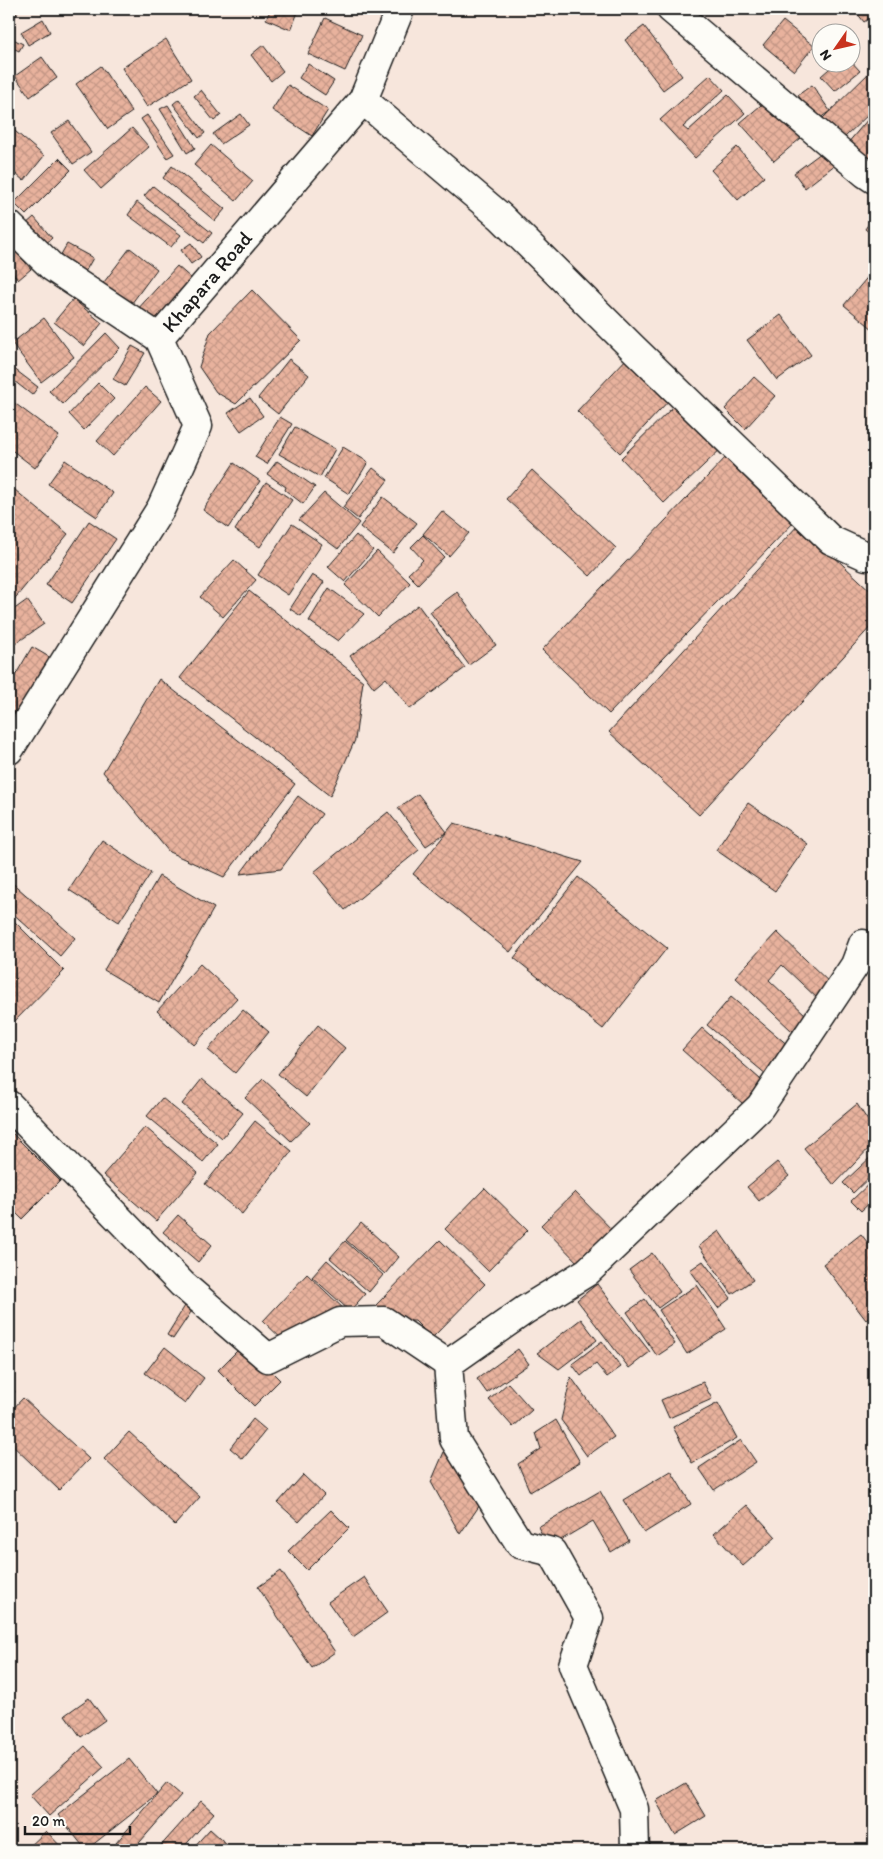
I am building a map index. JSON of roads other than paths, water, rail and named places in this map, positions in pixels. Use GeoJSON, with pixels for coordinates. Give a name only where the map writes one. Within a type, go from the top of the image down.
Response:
{"type":"FeatureCollection","features":[{"type":"Feature","properties":{"kind":"street","name":"Khapara Road"},"geometry":{"type":"LineString","coordinates":[[9,750],[161,508],[198,426],[159,338],[363,100],[400,9]]}},
{"type":"Feature","properties":{"kind":"street"},"geometry":{"type":"LineString","coordinates":[[671,9],[874,180]]}},
{"type":"Feature","properties":{"kind":"street"},"geometry":{"type":"LineString","coordinates":[[363,100],[501,217],[632,348],[830,540],[866,556],[874,553]]}},
{"type":"Feature","properties":{"kind":"street"},"geometry":{"type":"LineString","coordinates":[[9,225],[52,267],[159,338]]}},
{"type":"Feature","properties":{"kind":"street"},"geometry":{"type":"LineString","coordinates":[[448,1364],[525,1310],[587,1272],[754,1113],[855,965],[863,944],[874,954]]}},
{"type":"Feature","properties":{"kind":"street"},"geometry":{"type":"LineString","coordinates":[[9,1105],[182,1284],[268,1358],[340,1322],[384,1321],[448,1364]]}},
{"type":"Feature","properties":{"kind":"street"},"geometry":{"type":"LineString","coordinates":[[448,1364],[454,1439],[520,1544],[552,1552],[589,1618],[573,1665],[634,1809],[636,1850]]}}]}
